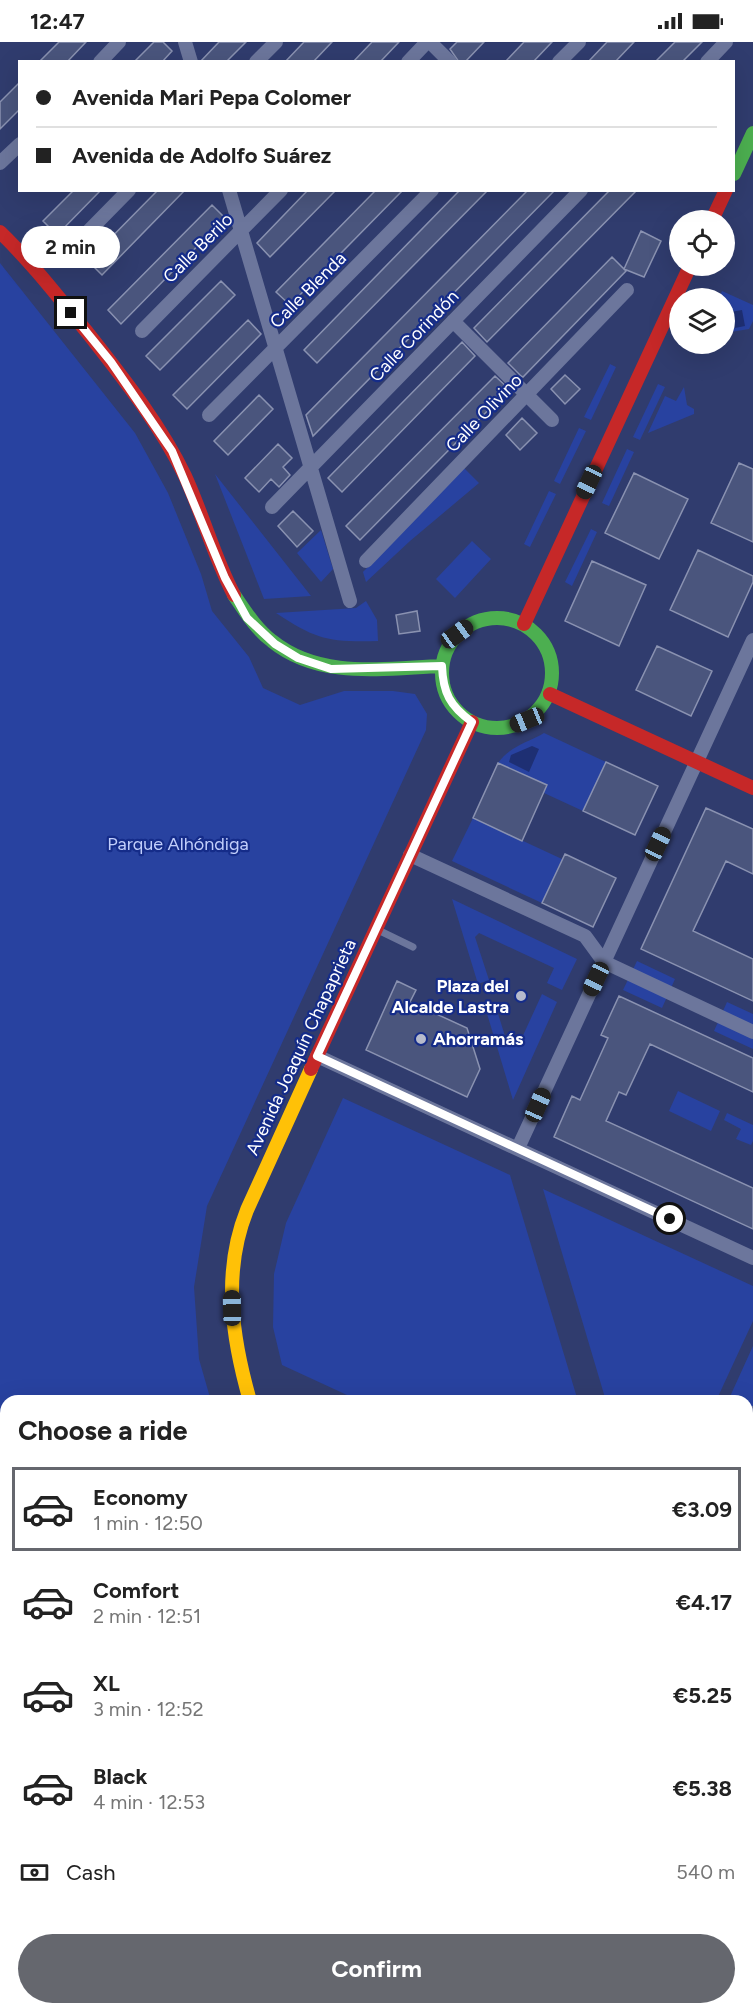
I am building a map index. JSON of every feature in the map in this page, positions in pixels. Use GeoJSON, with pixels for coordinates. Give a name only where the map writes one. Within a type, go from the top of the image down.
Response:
{"type":"FeatureCollection","features":[{"type":"Feature","properties":{"kind":"street"},"geometry":{"type":"LineString","coordinates":[[102,60],[119,42]]}},
{"type":"Feature","properties":{"kind":"street"},"geometry":{"type":"LineString","coordinates":[[185,42],[190,60]]}},
{"type":"Feature","properties":{"kind":"street"},"geometry":{"type":"LineString","coordinates":[[258,60],[276,42]]}},
{"type":"Feature","properties":{"kind":"street"},"geometry":{"type":"LineString","coordinates":[[410,60],[428,42],[448,60]]}},
{"type":"Feature","properties":{"kind":"street"},"geometry":{"type":"LineString","coordinates":[[561,60],[579,42]]}},
{"type":"Feature","properties":{"kind":"street"},"geometry":{"type":"LineString","coordinates":[[709,60],[726,42]]}},
{"type":"Feature","properties":{"kind":"street"},"geometry":{"type":"LineString","coordinates":[[735,172],[753,133]]}},
{"type":"Feature","properties":{"kind":"street"},"geometry":{"type":"LineString","coordinates":[[0,164],[18,146]]}},
{"type":"Feature","properties":{"kind":"street"},"geometry":{"type":"LineString","coordinates":[[74,246],[127,192]]}},
{"type":"Feature","properties":{"kind":"street"},"geometry":{"type":"LineString","coordinates":[[230,192],[350,601]]}},
{"type":"Feature","properties":{"kind":"street","name":"Calle Berilo"},"geometry":{"type":"LineString","coordinates":[[142,331],[278,192]]}},
{"type":"Feature","properties":{"kind":"street","name":"Calle Blenda"},"geometry":{"type":"LineString","coordinates":[[209,415],[430,192]]}},
{"type":"Feature","properties":{"kind":"street","name":"Calle Corindón"},"geometry":{"type":"LineString","coordinates":[[272,507],[580,192]]}},
{"type":"Feature","properties":{"kind":"street"},"geometry":{"type":"LineString","coordinates":[[717,210],[725,192]]}},
{"type":"Feature","properties":{"kind":"street"},"geometry":{"type":"LineString","coordinates":[[0,232],[19,249],[111,362],[172,451],[225,578],[247,618],[275,644],[298,658],[331,669],[442,666]]}},
{"type":"Feature","properties":{"kind":"street"},"geometry":{"type":"LineString","coordinates":[[524,624],[685,276]]}},
{"type":"Feature","properties":{"kind":"street","name":"Calle Olivino"},"geometry":{"type":"LineString","coordinates":[[366,561],[627,290]]}},
{"type":"Feature","properties":{"kind":"street"},"geometry":{"type":"LineString","coordinates":[[453,321],[552,420]]}},
{"type":"Feature","properties":{"kind":"street"},"geometry":{"type":"LineString","coordinates":[[488,618],[507,618],[524,624],[536,633],[546,646],[552,661],[553,676],[550,694],[527,720],[510,726],[492,728],[472,722],[449,700],[443,683],[442,666],[447,649],[457,634],[471,623],[488,618]]}},
{"type":"Feature","properties":{"kind":"street"},"geometry":{"type":"LineString","coordinates":[[518,1148],[753,640]]}},
{"type":"Feature","properties":{"kind":"street"},"geometry":{"type":"LineString","coordinates":[[550,694],[753,788]]}},
{"type":"Feature","properties":{"kind":"street","name":"Avenida Joaquín Chapaprieta"},"geometry":{"type":"LineString","coordinates":[[248,1395],[232,1330],[231,1286],[239,1232],[256,1188],[472,722]]}},
{"type":"Feature","properties":{"kind":"street"},"geometry":{"type":"LineString","coordinates":[[410,855],[585,936],[604,962],[753,1032]]}},
{"type":"Feature","properties":{"kind":"street"},"geometry":{"type":"LineString","coordinates":[[317,1056],[753,1258]]}},
{"type":"Feature","properties":{"kind":"lane"},"geometry":{"type":"LineString","coordinates":[[375,929],[413,947]]}},
{"type":"Feature","properties":{"kind":"green space","name":"Parque Alhóndiga"},"geometry":{"type":"Polygon","coordinates":[[[0,263],[135,433],[168,493],[201,574],[212,611],[249,657],[263,688],[300,705],[344,691],[393,691],[415,694],[427,714],[426,730],[207,1206],[194,1287],[199,1359],[209,1395],[0,1395],[0,263]]]}},
{"type":"Feature","properties":{"kind":"green space"},"geometry":{"type":"Polygon","coordinates":[[[735,297],[753,305],[753,321],[749,329],[735,331],[735,297]]]}},
{"type":"Feature","properties":{"kind":"green space"},"geometry":{"type":"Polygon","coordinates":[[[610,364],[616,367],[591,420],[584,417],[610,364]]]}},
{"type":"Feature","properties":{"kind":"green space"},"geometry":{"type":"Polygon","coordinates":[[[658,384],[665,387],[640,440],[633,437],[658,384]]]}},
{"type":"Feature","properties":{"kind":"green space"},"geometry":{"type":"Polygon","coordinates":[[[684,387],[687,405],[694,409],[694,414],[648,433],[665,396],[676,401],[684,387]]]}},
{"type":"Feature","properties":{"kind":"green space"},"geometry":{"type":"Polygon","coordinates":[[[579,428],[586,431],[560,484],[554,481],[579,428]]]}},
{"type":"Feature","properties":{"kind":"green space"},"geometry":{"type":"Polygon","coordinates":[[[627,449],[634,452],[609,506],[602,503],[627,449]]]}},
{"type":"Feature","properties":{"kind":"green space"},"geometry":{"type":"Polygon","coordinates":[[[464,468],[479,483],[410,541],[366,582],[363,572],[464,468]]]}},
{"type":"Feature","properties":{"kind":"green space"},"geometry":{"type":"Polygon","coordinates":[[[215,474],[311,596],[264,599],[215,474]]]}},
{"type":"Feature","properties":{"kind":"green space"},"geometry":{"type":"Polygon","coordinates":[[[549,491],[556,494],[530,547],[524,544],[549,491]]]}},
{"type":"Feature","properties":{"kind":"green space"},"geometry":{"type":"Polygon","coordinates":[[[591,529],[597,532],[572,586],[565,582],[591,529]]]}},
{"type":"Feature","properties":{"kind":"green space"},"geometry":{"type":"Polygon","coordinates":[[[321,530],[333,569],[321,582],[297,553],[321,530]]]}},
{"type":"Feature","properties":{"kind":"green space"},"geometry":{"type":"Polygon","coordinates":[[[472,541],[491,559],[455,598],[436,579],[472,541]]]}},
{"type":"Feature","properties":{"kind":"green space"},"geometry":{"type":"Polygon","coordinates":[[[366,601],[377,620],[378,641],[335,640],[313,634],[276,613],[356,608],[366,601]]]}},
{"type":"Feature","properties":{"kind":"green space"},"geometry":{"type":"Polygon","coordinates":[[[544,733],[606,762],[583,811],[544,793],[547,785],[498,763],[513,749],[544,733]]]}},
{"type":"Feature","properties":{"kind":"green space"},"geometry":{"type":"Polygon","coordinates":[[[473,818],[562,859],[542,903],[452,861],[473,818]]]}},
{"type":"Feature","properties":{"kind":"green space"},"geometry":{"type":"Polygon","coordinates":[[[452,899],[577,959],[562,990],[547,983],[554,968],[479,933],[475,937],[489,980],[478,984],[452,899]]]}},
{"type":"Feature","properties":{"kind":"green space"},"geometry":{"type":"Polygon","coordinates":[[[637,961],[675,979],[662,1008],[623,990],[637,961]]]}},
{"type":"Feature","properties":{"kind":"green space"},"geometry":{"type":"Polygon","coordinates":[[[542,994],[557,1002],[513,1100],[485,1007],[495,1004],[505,1036],[520,1042],[542,994]]]}},
{"type":"Feature","properties":{"kind":"green space"},"geometry":{"type":"Polygon","coordinates":[[[727,1002],[753,1014],[753,1049],[714,1031],[727,1002]]]}},
{"type":"Feature","properties":{"kind":"green space"},"geometry":{"type":"Polygon","coordinates":[[[678,1091],[720,1111],[711,1131],[669,1111],[678,1091]]]}},
{"type":"Feature","properties":{"kind":"green space"},"geometry":{"type":"Polygon","coordinates":[[[343,1098],[510,1175],[576,1395],[347,1395],[282,1365],[273,1327],[274,1274],[286,1223],[343,1098]]]}},
{"type":"Feature","properties":{"kind":"green space"},"geometry":{"type":"Polygon","coordinates":[[[727,1113],[753,1125],[751,1145],[736,1139],[741,1129],[724,1120],[727,1113]]]}},
{"type":"Feature","properties":{"kind":"green space"},"geometry":{"type":"Polygon","coordinates":[[[543,1189],[753,1286],[753,1321],[719,1395],[604,1395],[543,1189]]]}},
{"type":"Feature","properties":{"kind":"green space"},"geometry":{"type":"Polygon","coordinates":[[[753,1346],[753,1395],[731,1395],[753,1346]]]}},
{"type":"Feature","properties":{"kind":"shaded area"},"geometry":{"type":"Polygon","coordinates":[[[742,310],[745,326],[735,328],[735,311],[742,310]]]}},
{"type":"Feature","properties":{"kind":"shaded area"},"geometry":{"type":"Polygon","coordinates":[[[532,746],[539,749],[529,772],[509,762],[511,755],[532,746]]]}},
{"type":"Feature","properties":{"kind":"building"},"geometry":{"type":"Polygon","coordinates":[[[59,42],[86,42],[69,60],[41,60],[59,42]]]}},
{"type":"Feature","properties":{"kind":"building"},"geometry":{"type":"Polygon","coordinates":[[[154,42],[163,42],[172,51],[164,60],[136,60],[154,42]]]}},
{"type":"Feature","properties":{"kind":"building"},"geometry":{"type":"Polygon","coordinates":[[[219,42],[246,42],[228,60],[202,60],[219,42]]]}},
{"type":"Feature","properties":{"kind":"building"},"geometry":{"type":"Polygon","coordinates":[[[304,42],[332,42],[315,60],[287,60],[304,42]]]}},
{"type":"Feature","properties":{"kind":"building"},"geometry":{"type":"Polygon","coordinates":[[[372,42],[399,42],[382,60],[355,60],[372,42]]]}},
{"type":"Feature","properties":{"kind":"building"},"geometry":{"type":"Polygon","coordinates":[[[457,42],[484,42],[467,60],[458,60],[450,49],[457,42]]]}},
{"type":"Feature","properties":{"kind":"building"},"geometry":{"type":"Polygon","coordinates":[[[524,42],[552,42],[535,60],[507,60],[524,42]]]}},
{"type":"Feature","properties":{"kind":"building"},"geometry":{"type":"Polygon","coordinates":[[[607,42],[634,42],[617,60],[590,60],[607,42]]]}},
{"type":"Feature","properties":{"kind":"building"},"geometry":{"type":"Polygon","coordinates":[[[675,42],[702,42],[684,60],[657,60],[675,42]]]}},
{"type":"Feature","properties":{"kind":"building"},"geometry":{"type":"Polygon","coordinates":[[[18,84],[18,111],[0,129],[0,102],[18,84]]]}},
{"type":"Feature","properties":{"kind":"building"},"geometry":{"type":"Polygon","coordinates":[[[72,192],[99,192],[57,235],[43,221],[72,192]]]}},
{"type":"Feature","properties":{"kind":"building"},"geometry":{"type":"Polygon","coordinates":[[[156,192],[183,192],[102,275],[88,261],[156,192]]]}},
{"type":"Feature","properties":{"kind":"building"},"geometry":{"type":"Polygon","coordinates":[[[306,192],[334,192],[270,257],[257,243],[306,192]]]}},
{"type":"Feature","properties":{"kind":"building"},"geometry":{"type":"Polygon","coordinates":[[[374,192],[401,192],[290,305],[276,292],[374,192]]]}},
{"type":"Feature","properties":{"kind":"building"},"geometry":{"type":"Polygon","coordinates":[[[458,192],[486,192],[317,363],[304,350],[458,192]]]}},
{"type":"Feature","properties":{"kind":"building"},"geometry":{"type":"Polygon","coordinates":[[[526,192],[553,192],[313,436],[306,415],[526,192]]]}},
{"type":"Feature","properties":{"kind":"building"},"geometry":{"type":"Polygon","coordinates":[[[608,192],[635,192],[487,342],[474,328],[608,192]]]}},
{"type":"Feature","properties":{"kind":"building"},"geometry":{"type":"Polygon","coordinates":[[[212,205],[225,218],[121,324],[108,310],[212,205]]]}},
{"type":"Feature","properties":{"kind":"building"},"geometry":{"type":"Polygon","coordinates":[[[641,231],[661,241],[644,277],[624,269],[641,231]]]}},
{"type":"Feature","properties":{"kind":"building"},"geometry":{"type":"Polygon","coordinates":[[[612,257],[626,271],[523,377],[521,376],[508,363],[612,257]]]}},
{"type":"Feature","properties":{"kind":"building"},"geometry":{"type":"Polygon","coordinates":[[[221,281],[235,295],[160,370],[146,356],[221,281]]]}},
{"type":"Feature","properties":{"kind":"building"},"geometry":{"type":"Polygon","coordinates":[[[248,320],[261,334],[187,409],[173,395],[248,320]]]}},
{"type":"Feature","properties":{"kind":"building"},"geometry":{"type":"Polygon","coordinates":[[[462,342],[475,356],[342,492],[328,478],[462,342]]]}},
{"type":"Feature","properties":{"kind":"building"},"geometry":{"type":"Polygon","coordinates":[[[565,375],[580,389],[565,404],[551,389],[565,375]]]}},
{"type":"Feature","properties":{"kind":"building"},"geometry":{"type":"Polygon","coordinates":[[[495,376],[509,389],[360,540],[346,526],[495,376]]]}},
{"type":"Feature","properties":{"kind":"building"},"geometry":{"type":"Polygon","coordinates":[[[259,395],[273,409],[228,455],[214,441],[259,395]]]}},
{"type":"Feature","properties":{"kind":"building"},"geometry":{"type":"Polygon","coordinates":[[[522,418],[537,433],[520,450],[506,435],[522,418]]]}},
{"type":"Feature","properties":{"kind":"building"},"geometry":{"type":"Polygon","coordinates":[[[278,444],[292,458],[283,467],[290,475],[279,487],[271,479],[259,492],[245,478],[278,444]]]}},
{"type":"Feature","properties":{"kind":"building"},"geometry":{"type":"Polygon","coordinates":[[[739,463],[753,469],[753,542],[711,523],[739,463]]]}},
{"type":"Feature","properties":{"kind":"building"},"geometry":{"type":"Polygon","coordinates":[[[634,473],[688,499],[659,559],[605,533],[634,473]]]}},
{"type":"Feature","properties":{"kind":"building"},"geometry":{"type":"Polygon","coordinates":[[[293,511],[313,531],[297,547],[278,526],[293,511]]]}},
{"type":"Feature","properties":{"kind":"building"},"geometry":{"type":"Polygon","coordinates":[[[698,550],[753,576],[753,582],[728,637],[670,610],[698,550]]]}},
{"type":"Feature","properties":{"kind":"building"},"geometry":{"type":"Polygon","coordinates":[[[592,561],[646,585],[619,646],[565,621],[592,561]]]}},
{"type":"Feature","properties":{"kind":"building"},"geometry":{"type":"Polygon","coordinates":[[[417,611],[420,631],[399,634],[396,615],[417,611]]]}},
{"type":"Feature","properties":{"kind":"building"},"geometry":{"type":"Polygon","coordinates":[[[657,646],[712,671],[691,716],[636,690],[657,646]]]}},
{"type":"Feature","properties":{"kind":"building"},"geometry":{"type":"Polygon","coordinates":[[[606,762],[658,786],[635,835],[583,811],[606,762]]]}},
{"type":"Feature","properties":{"kind":"building"},"geometry":{"type":"Polygon","coordinates":[[[498,763],[547,785],[522,841],[473,818],[498,763]]]}},
{"type":"Feature","properties":{"kind":"building"},"geometry":{"type":"Polygon","coordinates":[[[706,808],[753,829],[753,874],[726,861],[693,931],[753,959],[753,1001],[641,949],[706,808]]]}},
{"type":"Feature","properties":{"kind":"building"},"geometry":{"type":"Polygon","coordinates":[[[565,854],[616,878],[593,927],[542,903],[565,854]]]}},
{"type":"Feature","properties":{"kind":"building","name":"Ahorramás"},"geometry":{"type":"Polygon","coordinates":[[[397,981],[416,990],[410,1002],[467,1028],[480,1069],[467,1097],[366,1050],[397,981]]]}},
{"type":"Feature","properties":{"kind":"building"},"geometry":{"type":"Polygon","coordinates":[[[619,996],[753,1058],[753,1092],[650,1044],[626,1095],[619,1092],[606,1121],[753,1188],[753,1229],[554,1137],[572,1096],[580,1100],[608,1038],[601,1035],[619,996]]]}},
{"type":"Feature","properties":{"kind":"traffic: fast"},"geometry":{"type":"LineString","coordinates":[[735,172],[753,133]]}},
{"type":"Feature","properties":{"kind":"traffic: fast"},"geometry":{"type":"LineString","coordinates":[[234,595],[251,620],[266,636],[291,653],[311,662],[354,669],[442,666]]}},
{"type":"Feature","properties":{"kind":"traffic: fast"},"geometry":{"type":"LineString","coordinates":[[497,618],[518,622],[536,634],[548,652],[552,673],[548,694],[536,712],[518,724],[497,728],[476,724],[458,712],[446,694],[442,673],[446,652],[458,634],[476,622],[497,618]]}},
{"type":"Feature","properties":{"kind":"traffic: slow"},"geometry":{"type":"LineString","coordinates":[[248,1395],[238,1353],[232,1305],[234,1257],[247,1210],[311,1069]]}},
{"type":"Feature","properties":{"kind":"traffic: jam"},"geometry":{"type":"LineString","coordinates":[[717,210],[725,192]]}},
{"type":"Feature","properties":{"kind":"traffic: jam"},"geometry":{"type":"LineString","coordinates":[[0,232],[34,268],[87,332],[127,384],[164,438],[185,476],[220,566],[234,595]]}},
{"type":"Feature","properties":{"kind":"traffic: jam"},"geometry":{"type":"LineString","coordinates":[[524,624],[685,276]]}},
{"type":"Feature","properties":{"kind":"traffic: jam"},"geometry":{"type":"LineString","coordinates":[[550,694],[753,788]]}},
{"type":"Feature","properties":{"kind":"traffic: jam"},"geometry":{"type":"LineString","coordinates":[[311,1069],[472,722]]}},
{"type":"Feature","properties":{"kind":"place","name":"Plaza del Alcalde Lastra"},"geometry":{"type":"Point","coordinates":[521,996]}},
{"type":"Feature","properties":{"kind":"place","name":"Ahorramás"},"geometry":{"type":"Point","coordinates":[421,1039]}},
{"type":"Feature","properties":{"kind":"route"},"geometry":{"type":"LineString","coordinates":[[71,313],[111,362],[172,451],[198,508],[225,578],[247,618],[275,644],[298,658],[331,669],[442,666],[443,683],[449,700],[472,722],[317,1056],[670,1219]]}}]}
